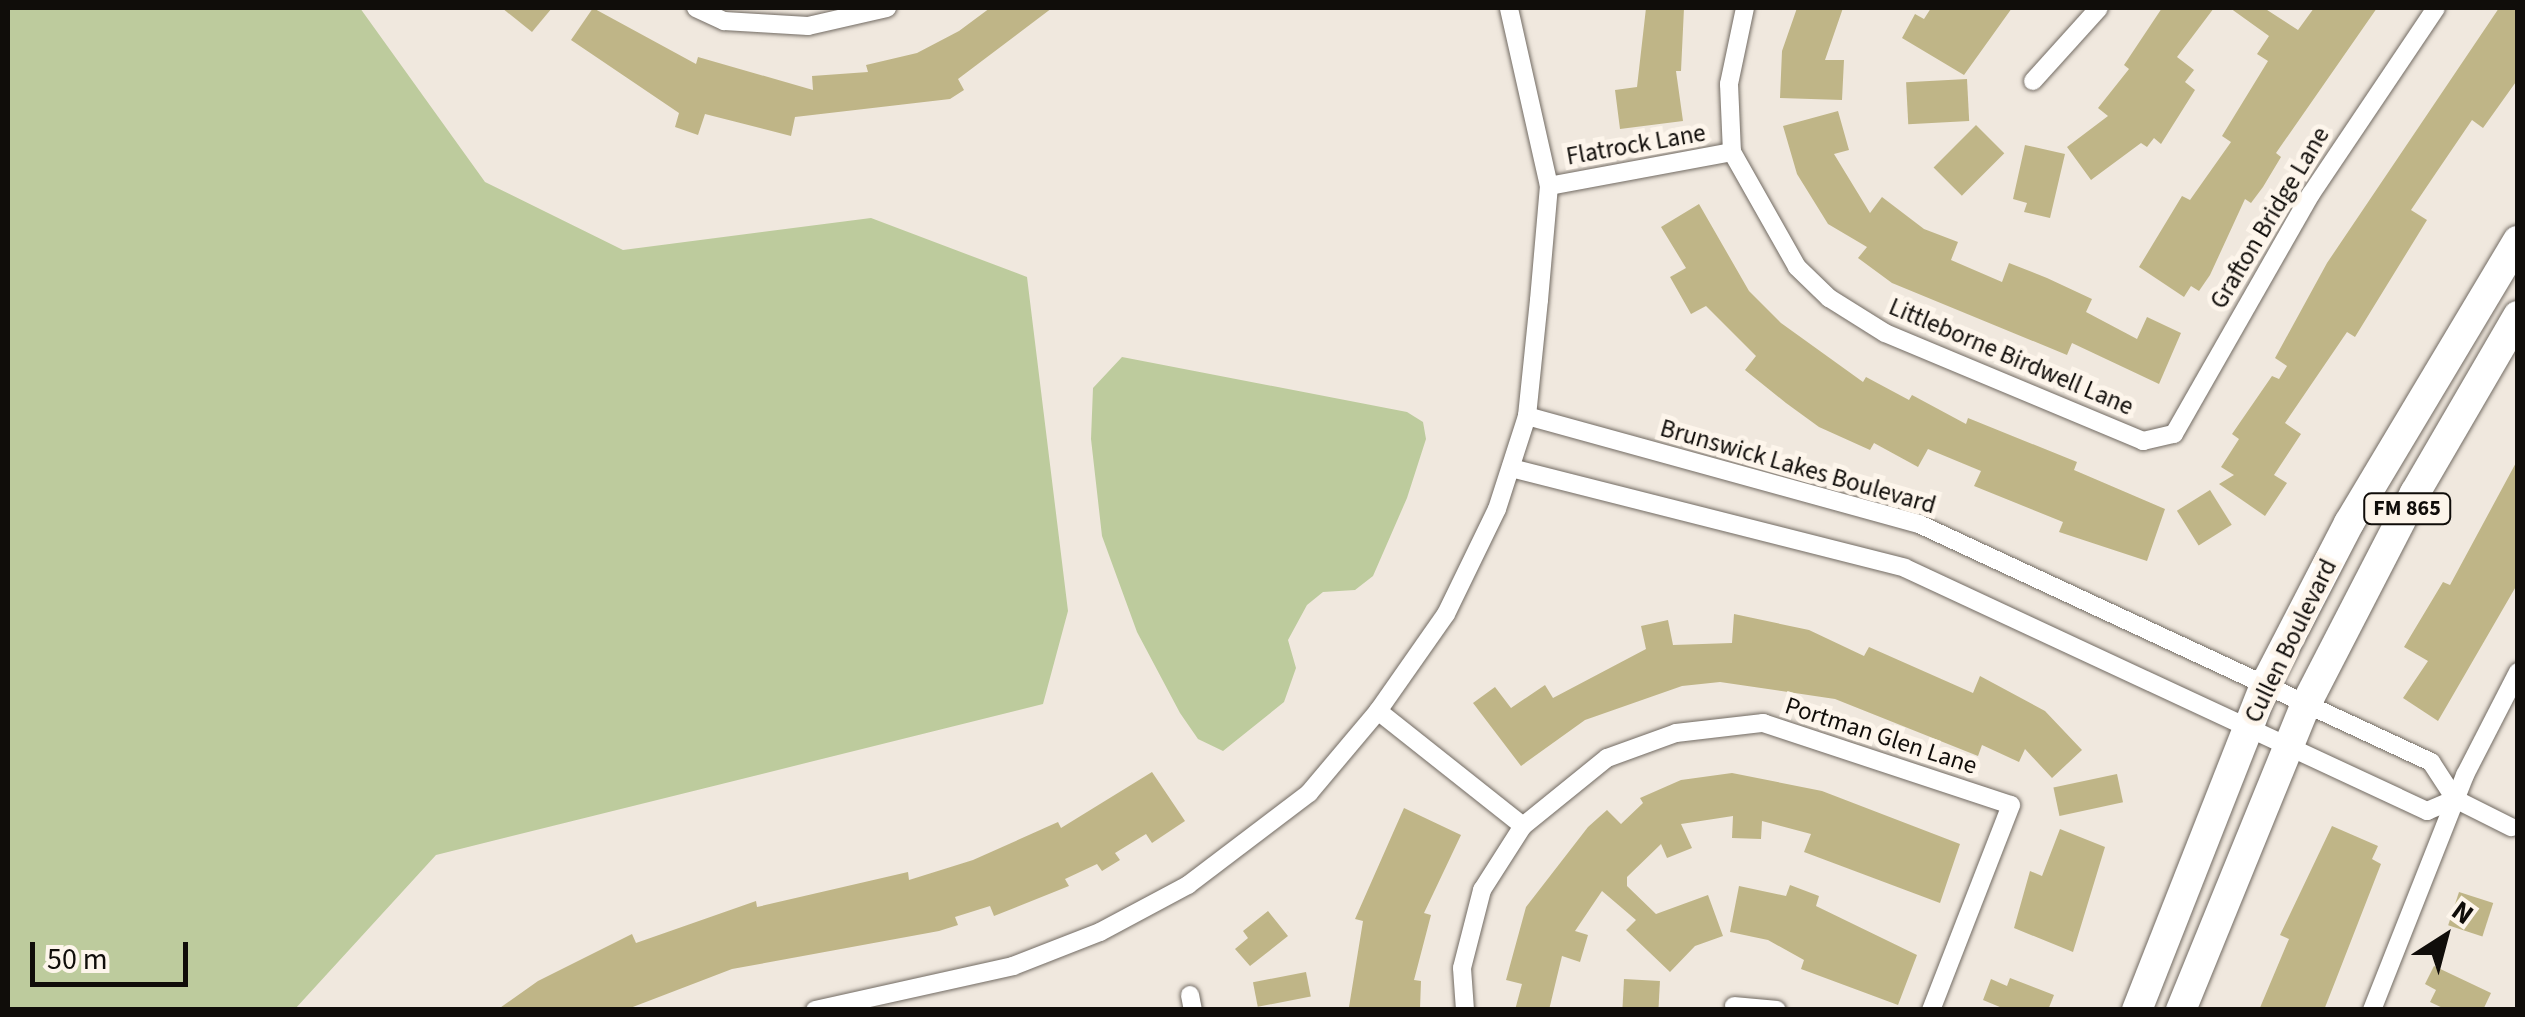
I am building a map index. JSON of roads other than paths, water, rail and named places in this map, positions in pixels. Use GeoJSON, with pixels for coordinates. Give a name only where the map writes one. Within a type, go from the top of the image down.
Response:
{"type":"FeatureCollection","features":[{"type":"Feature","properties":{"kind":"main road","name":"Cullen Boulevard"},"geometry":{"type":"LineString","coordinates":[[2137,1010],[2264,687],[2349,524],[2518,241]]}},
{"type":"Feature","properties":{"kind":"main road","name":"Cullen Boulevard"},"geometry":{"type":"LineString","coordinates":[[2181,1010],[2305,706],[2415,494],[2518,316]]}},
{"type":"Feature","properties":{"kind":"street"},"geometry":{"type":"LineString","coordinates":[[696,8],[724,22],[808,26],[887,8]]}},
{"type":"Feature","properties":{"kind":"street"},"geometry":{"type":"LineString","coordinates":[[815,1010],[1013,966],[1100,932],[1188,885],[1308,793],[1378,710],[1446,614],[1511,468],[1527,416],[1549,186],[1508,8]]}},
{"type":"Feature","properties":{"kind":"street","name":"Littleborne Birdwell Lane"},"geometry":{"type":"LineString","coordinates":[[1745,8],[1730,84],[1732,152],[1773,233],[1829,298],[1885,333],[2143,441]]}},
{"type":"Feature","properties":{"kind":"street"},"geometry":{"type":"LineString","coordinates":[[2034,82],[2100,8]]}},
{"type":"Feature","properties":{"kind":"street","name":"Grafton Bridge Lane"},"geometry":{"type":"LineString","coordinates":[[2143,441],[2174,434],[2311,194],[2436,8]]}},
{"type":"Feature","properties":{"kind":"street","name":"Flatrock Lane"},"geometry":{"type":"LineString","coordinates":[[1549,186],[1732,152]]}},
{"type":"Feature","properties":{"kind":"street","name":"Brunswick Lakes Boulevard"},"geometry":{"type":"LineString","coordinates":[[1527,416],[1919,524],[2431,762],[2456,799]]}},
{"type":"Feature","properties":{"kind":"street"},"geometry":{"type":"LineString","coordinates":[[1511,468],[1906,568],[2246,732],[2427,812],[2456,799]]}},
{"type":"Feature","properties":{"kind":"street"},"geometry":{"type":"LineString","coordinates":[[2372,1010],[2456,799],[2518,672]]}},
{"type":"Feature","properties":{"kind":"street"},"geometry":{"type":"LineString","coordinates":[[1378,710],[1524,826]]}},
{"type":"Feature","properties":{"kind":"street","name":"Portman Glen Lane"},"geometry":{"type":"LineString","coordinates":[[1465,1010],[1462,968],[1482,890],[1524,826],[1607,758],[1676,733],[1763,724],[2011,805],[1931,1010]]}},
{"type":"Feature","properties":{"kind":"street"},"geometry":{"type":"LineString","coordinates":[[2456,799],[2510,827]]}},
{"type":"Feature","properties":{"kind":"street"},"geometry":{"type":"LineString","coordinates":[[1734,1006],[1777,1010]]}}]}
